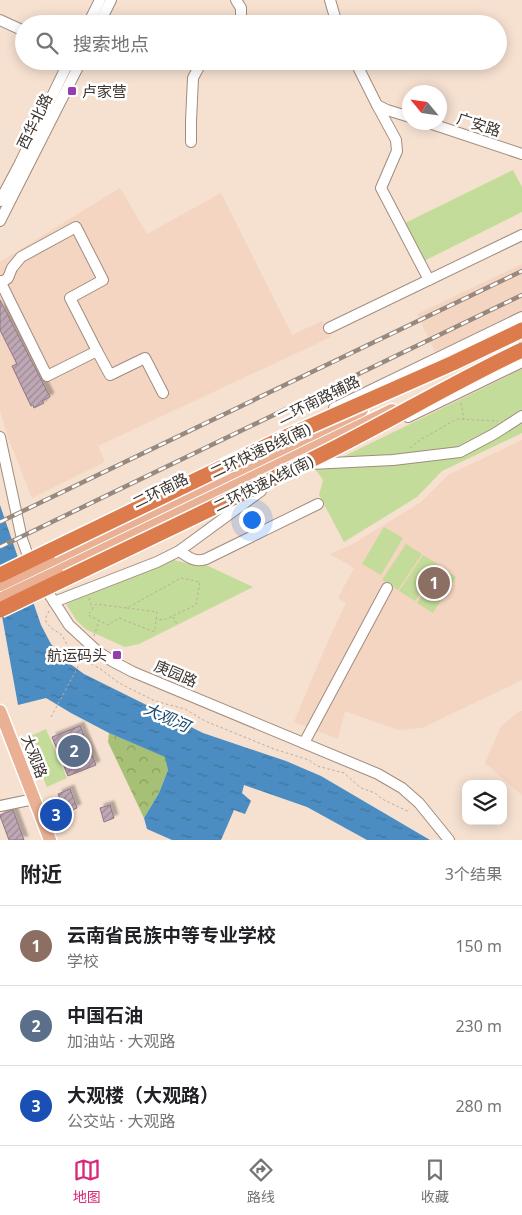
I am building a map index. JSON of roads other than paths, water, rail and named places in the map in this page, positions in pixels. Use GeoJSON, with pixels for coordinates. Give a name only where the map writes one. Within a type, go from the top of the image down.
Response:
{"type":"FeatureCollection","features":[{"type":"Feature","properties":{"kind":"highway","name":"二环快速B线(南)"},"geometry":{"type":"LineString","coordinates":[[0,575],[281,439],[522,331]]}},
{"type":"Feature","properties":{"kind":"highway","name":"二环快速A线(南)"},"geometry":{"type":"LineString","coordinates":[[0,610],[313,459],[522,348]]}},
{"type":"Feature","properties":{"kind":"main road","name":"二环南路"},"geometry":{"type":"LineString","coordinates":[[0,600],[53,567],[522,331]]}},
{"type":"Feature","properties":{"kind":"main road","name":"二环南路"},"geometry":{"type":"LineString","coordinates":[[137,526],[522,348]]}},
{"type":"Feature","properties":{"kind":"main road","name":"二环南路"},"geometry":{"type":"LineString","coordinates":[[0,585],[53,567]]}},
{"type":"Feature","properties":{"kind":"main road","name":"大观路"},"geometry":{"type":"LineString","coordinates":[[0,711],[50,840]]}},
{"type":"Feature","properties":{"kind":"street"},"geometry":{"type":"LineString","coordinates":[[92,15],[100,0]]}},
{"type":"Feature","properties":{"kind":"street"},"geometry":{"type":"LineString","coordinates":[[104,15],[111,0]]}},
{"type":"Feature","properties":{"kind":"street"},"geometry":{"type":"LineString","coordinates":[[236,0],[241,8],[241,15]]}},
{"type":"Feature","properties":{"kind":"street"},"geometry":{"type":"LineString","coordinates":[[330,0],[334,15]]}},
{"type":"Feature","properties":{"kind":"street"},"geometry":{"type":"LineString","coordinates":[[0,20],[15,27]]}},
{"type":"Feature","properties":{"kind":"street","name":"西华北路"},"geometry":{"type":"LineString","coordinates":[[0,201],[65,70]]}},
{"type":"Feature","properties":{"kind":"street","name":"西华北路"},"geometry":{"type":"LineString","coordinates":[[0,221],[76,70]]}},
{"type":"Feature","properties":{"kind":"street"},"geometry":{"type":"LineString","coordinates":[[190,142],[193,78],[197,70]]}},
{"type":"Feature","properties":{"kind":"street"},"geometry":{"type":"LineString","coordinates":[[360,70],[396,140],[397,151],[381,188],[429,280]]}},
{"type":"Feature","properties":{"kind":"street"},"geometry":{"type":"LineString","coordinates":[[377,105],[402,114]]}},
{"type":"Feature","properties":{"kind":"street","name":"广安路"},"geometry":{"type":"LineString","coordinates":[[447,129],[522,154]]}},
{"type":"Feature","properties":{"kind":"street"},"geometry":{"type":"LineString","coordinates":[[96,352],[47,376],[0,282],[8,278],[12,268],[21,257],[76,226],[103,280],[70,298],[96,352],[110,375],[145,358],[163,393]]}},
{"type":"Feature","properties":{"kind":"street"},"geometry":{"type":"LineString","coordinates":[[329,328],[522,235]]}},
{"type":"Feature","properties":{"kind":"street","name":"二环南路辅路"},"geometry":{"type":"LineString","coordinates":[[137,526],[216,469],[267,440],[522,317]]}},
{"type":"Feature","properties":{"kind":"street"},"geometry":{"type":"LineString","coordinates":[[54,602],[157,562],[189,544],[253,496],[286,476],[522,362]]}},
{"type":"Feature","properties":{"kind":"street"},"geometry":{"type":"LineString","coordinates":[[310,464],[393,460],[460,452],[518,419]]}},
{"type":"Feature","properties":{"kind":"street","name":"庚园路"},"geometry":{"type":"LineString","coordinates":[[0,437],[22,540],[34,571],[70,625],[91,645],[112,661],[133,672],[378,774],[402,788],[419,804],[448,840]]}},
{"type":"Feature","properties":{"kind":"street"},"geometry":{"type":"LineString","coordinates":[[137,526],[220,502],[286,476]]}},
{"type":"Feature","properties":{"kind":"street"},"geometry":{"type":"LineString","coordinates":[[178,550],[192,559],[199,561],[206,559],[318,504]]}},
{"type":"Feature","properties":{"kind":"street"},"geometry":{"type":"LineString","coordinates":[[304,743],[387,588]]}},
{"type":"Feature","properties":{"kind":"street"},"geometry":{"type":"LineString","coordinates":[[0,806],[34,799]]}},
{"type":"Feature","properties":{"kind":"water","name":"大观河"},"geometry":{"type":"Polygon","coordinates":[[[0,505],[41,625],[51,644],[69,663],[84,674],[203,733],[286,761],[321,776],[430,840],[367,840],[307,807],[244,785],[242,793],[251,801],[245,814],[234,810],[221,840],[172,840],[147,829],[144,818],[159,793],[168,770],[165,757],[109,733],[46,698],[18,705],[0,605],[0,505]]]}},
{"type":"Feature","properties":{"kind":"railway"},"geometry":{"type":"LineString","coordinates":[[0,522],[522,271]]}},
{"type":"Feature","properties":{"kind":"railway"},"geometry":{"type":"LineString","coordinates":[[0,547],[522,295]]}},
{"type":"Feature","properties":{"kind":"place","name":"卢家营"},"geometry":{"type":"Point","coordinates":[72,91]}},
{"type":"Feature","properties":{"kind":"place","name":"云南省民族中等专业学校"},"geometry":{"type":"Point","coordinates":[434,583]}},
{"type":"Feature","properties":{"kind":"place","name":"航运码头"},"geometry":{"type":"Point","coordinates":[117,655]}},
{"type":"Feature","properties":{"kind":"place","name":"中国石油"},"geometry":{"type":"Point","coordinates":[74,751]}},
{"type":"Feature","properties":{"kind":"place","name":"大观楼（大观路）"},"geometry":{"type":"Point","coordinates":[56,815]}}]}
